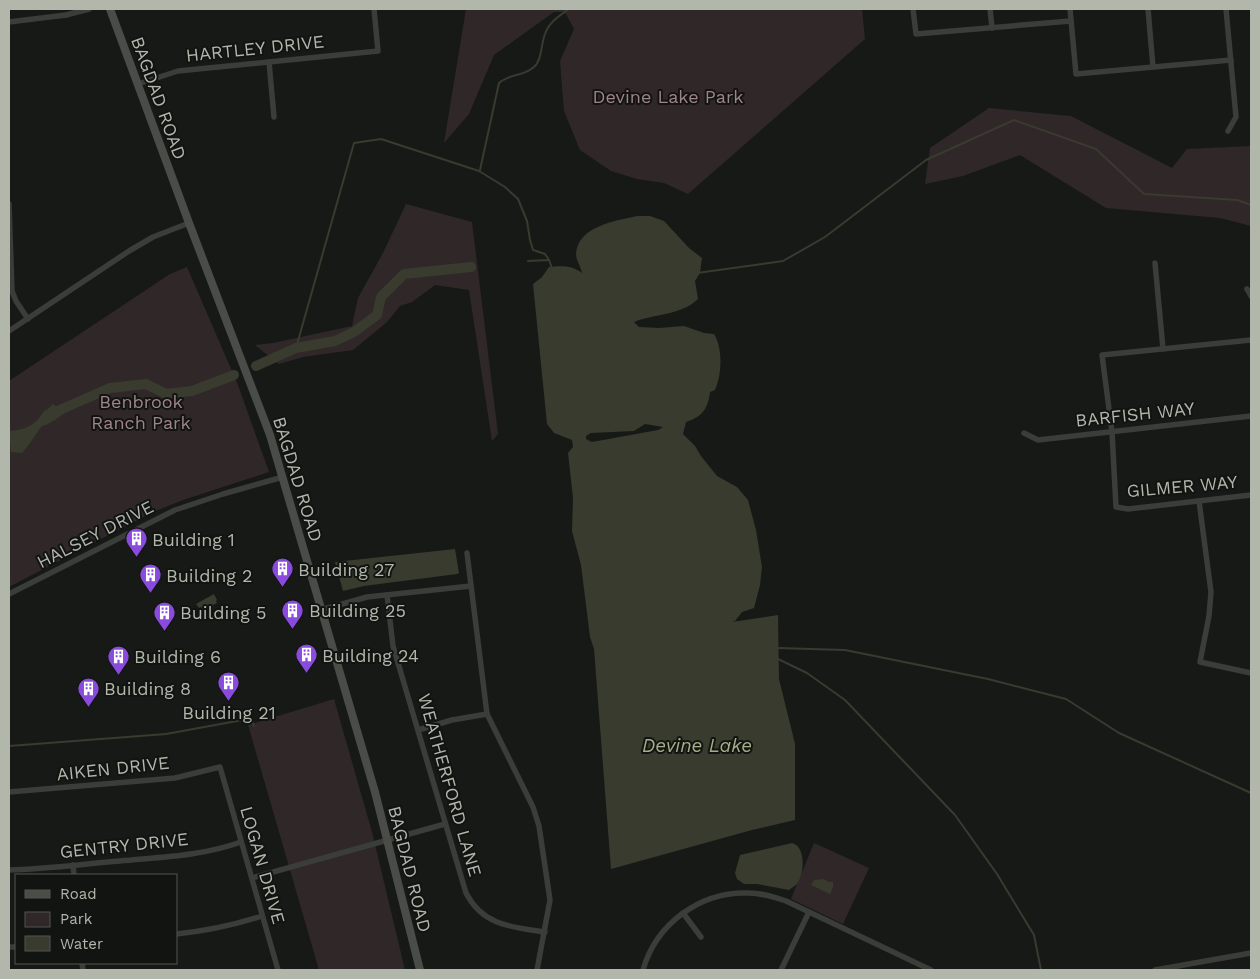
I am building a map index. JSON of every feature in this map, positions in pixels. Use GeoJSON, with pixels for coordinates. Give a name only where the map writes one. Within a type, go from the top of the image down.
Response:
{"type":"FeatureCollection","features":[{"type":"Feature","properties":{"kind":"street"},"geometry":{"type":"LineString","coordinates":[[9,22],[66,15],[89,9]]}},
{"type":"Feature","properties":{"kind":"street","name":"BAGDAD ROAD"},"geometry":{"type":"LineString","coordinates":[[110,9],[189,224],[270,435],[387,839],[420,970]]}},
{"type":"Feature","properties":{"kind":"street","name":"HARTLEY DRIVE"},"geometry":{"type":"LineString","coordinates":[[138,84],[178,71],[378,51],[374,9]]}},
{"type":"Feature","properties":{"kind":"street"},"geometry":{"type":"LineString","coordinates":[[913,9],[916,34],[1071,20]]}},
{"type":"Feature","properties":{"kind":"street"},"geometry":{"type":"LineString","coordinates":[[990,9],[992,28]]}},
{"type":"Feature","properties":{"kind":"street"},"geometry":{"type":"LineString","coordinates":[[1070,9],[1076,74],[1231,60]]}},
{"type":"Feature","properties":{"kind":"street"},"geometry":{"type":"LineString","coordinates":[[1148,9],[1153,67]]}},
{"type":"Feature","properties":{"kind":"street"},"geometry":{"type":"LineString","coordinates":[[1226,9],[1236,117],[1228,131]]}},
{"type":"Feature","properties":{"kind":"street"},"geometry":{"type":"LineString","coordinates":[[269,62],[274,117]]}},
{"type":"Feature","properties":{"kind":"street"},"geometry":{"type":"LineString","coordinates":[[9,204],[12,291],[16,301],[28,318]]}},
{"type":"Feature","properties":{"kind":"street"},"geometry":{"type":"LineString","coordinates":[[9,331],[129,251],[153,237],[189,224]]}},
{"type":"Feature","properties":{"kind":"street"},"geometry":{"type":"LineString","coordinates":[[1155,263],[1163,349]]}},
{"type":"Feature","properties":{"kind":"street"},"geometry":{"type":"LineString","coordinates":[[1247,289],[1251,296]]}},
{"type":"Feature","properties":{"kind":"street"},"geometry":{"type":"LineString","coordinates":[[1112,432],[1102,355],[1251,340]]}},
{"type":"Feature","properties":{"kind":"street","name":"BARFISH WAY"},"geometry":{"type":"LineString","coordinates":[[1024,433],[1038,440],[1251,416]]}},
{"type":"Feature","properties":{"kind":"street","name":"GILMER WAY"},"geometry":{"type":"LineString","coordinates":[[1112,432],[1116,507],[1128,509],[1251,495]]}},
{"type":"Feature","properties":{"kind":"street","name":"HALSEY DRIVE"},"geometry":{"type":"LineString","coordinates":[[9,594],[175,510],[283,477]]}},
{"type":"Feature","properties":{"kind":"street"},"geometry":{"type":"LineString","coordinates":[[1199,501],[1211,592],[1209,616],[1200,662],[1251,673]]}},
{"type":"Feature","properties":{"kind":"street"},"geometry":{"type":"LineString","coordinates":[[467,553],[487,714],[533,807],[539,826],[550,900],[537,970]]}},
{"type":"Feature","properties":{"kind":"street"},"geometry":{"type":"LineString","coordinates":[[321,610],[367,597],[471,586]]}},
{"type":"Feature","properties":{"kind":"street","name":"WEATHERFORD LANE"},"geometry":{"type":"LineString","coordinates":[[387,595],[393,646],[462,880],[474,907],[486,917],[500,924],[545,932]]}},
{"type":"Feature","properties":{"kind":"street"},"geometry":{"type":"LineString","coordinates":[[418,730],[452,720],[487,714]]}},
{"type":"Feature","properties":{"kind":"street","name":"AIKEN DRIVE"},"geometry":{"type":"LineString","coordinates":[[9,792],[175,778],[220,767]]}},
{"type":"Feature","properties":{"kind":"street","name":"LOGAN DRIVE"},"geometry":{"type":"LineString","coordinates":[[220,767],[278,970]]}},
{"type":"Feature","properties":{"kind":"street"},"geometry":{"type":"LineString","coordinates":[[252,878],[445,824]]}},
{"type":"Feature","properties":{"kind":"street","name":"GENTRY DRIVE"},"geometry":{"type":"LineString","coordinates":[[9,870],[185,855],[241,842]]}},
{"type":"Feature","properties":{"kind":"street"},"geometry":{"type":"LineString","coordinates":[[73,865],[74,874]]}},
{"type":"Feature","properties":{"kind":"street"},"geometry":{"type":"LineString","coordinates":[[643,970],[646,958],[660,935],[673,920],[699,903],[730,893],[767,895],[786,901],[931,970]]}},
{"type":"Feature","properties":{"kind":"street"},"geometry":{"type":"LineString","coordinates":[[781,970],[809,912]]}},
{"type":"Feature","properties":{"kind":"street"},"geometry":{"type":"LineString","coordinates":[[684,913],[701,937]]}},
{"type":"Feature","properties":{"kind":"street"},"geometry":{"type":"LineString","coordinates":[[178,934],[236,924],[262,916]]}},
{"type":"Feature","properties":{"kind":"street"},"geometry":{"type":"LineString","coordinates":[[1155,970],[1251,953]]}},
{"type":"Feature","properties":{"kind":"green space","name":"Devine Lake Park"},"geometry":{"type":"Polygon","coordinates":[[[466,9],[862,9],[865,39],[688,194],[664,183],[637,179],[611,171],[580,150],[564,111],[560,61],[574,29],[565,12],[554,12],[494,55],[469,114],[444,143],[466,9]]]}},
{"type":"Feature","properties":{"kind":"green space"},"geometry":{"type":"Polygon","coordinates":[[[989,108],[1071,116],[1172,168],[1187,149],[1251,146],[1251,226],[1220,218],[1106,208],[1020,155],[963,176],[925,184],[930,148],[989,108]]]}},
{"type":"Feature","properties":{"kind":"green space"},"geometry":{"type":"Polygon","coordinates":[[[406,204],[472,222],[498,434],[492,441],[469,290],[435,285],[412,302],[400,306],[387,322],[353,350],[303,357],[279,364],[255,345],[352,326],[358,298],[383,253],[406,204]]]}},
{"type":"Feature","properties":{"kind":"green space","name":"Benbrook Ranch Park"},"geometry":{"type":"Polygon","coordinates":[[[187,267],[238,385],[269,472],[183,500],[153,512],[9,587],[9,381],[170,274],[187,267]]]}},
{"type":"Feature","properties":{"kind":"green space"},"geometry":{"type":"Polygon","coordinates":[[[334,699],[372,832],[405,970],[319,970],[248,725],[334,699]]]}},
{"type":"Feature","properties":{"kind":"green space"},"geometry":{"type":"Polygon","coordinates":[[[814,843],[869,868],[843,924],[791,899],[814,843]]]}},
{"type":"Feature","properties":{"kind":"water","name":"Devine Lake"},"geometry":{"type":"Polygon","coordinates":[[[637,216],[650,216],[664,221],[689,248],[702,258],[700,273],[695,281],[698,299],[676,311],[634,322],[639,327],[684,326],[704,333],[714,334],[719,346],[720,369],[715,390],[710,392],[708,403],[703,412],[696,418],[686,422],[683,434],[695,446],[717,476],[737,487],[748,500],[756,530],[762,567],[760,585],[754,608],[742,612],[732,622],[778,615],[779,679],[795,744],[795,820],[611,869],[594,649],[590,637],[581,565],[572,531],[573,498],[568,453],[573,447],[572,440],[554,433],[547,424],[533,284],[542,277],[549,267],[567,267],[582,273],[576,254],[578,245],[583,237],[599,226],[637,216]],[[645,424],[634,431],[591,433],[586,436],[586,439],[592,442],[658,430],[663,427],[645,424]]]}},
{"type":"Feature","properties":{"kind":"water"},"geometry":{"type":"Polygon","coordinates":[[[53,404],[60,406],[62,410],[58,415],[51,422],[42,426],[22,453],[11,452],[9,431],[30,426],[53,404]]]}},
{"type":"Feature","properties":{"kind":"water"},"geometry":{"type":"Polygon","coordinates":[[[455,549],[459,573],[457,574],[364,586],[343,591],[335,562],[455,549]]]}},
{"type":"Feature","properties":{"kind":"water"},"geometry":{"type":"Polygon","coordinates":[[[214,594],[217,603],[203,610],[196,604],[214,594]]]}},
{"type":"Feature","properties":{"kind":"water"},"geometry":{"type":"Polygon","coordinates":[[[792,843],[800,849],[803,861],[799,880],[789,890],[757,884],[744,884],[737,879],[735,873],[740,855],[792,843]]]}},
{"type":"Feature","properties":{"kind":"water"},"geometry":{"type":"Polygon","coordinates":[[[823,879],[833,882],[830,894],[811,885],[814,880],[823,879]]]}},
{"type":"Feature","properties":{"kind":"waterway"},"geometry":{"type":"LineString","coordinates":[[480,170],[499,83],[530,70],[537,64],[549,26],[569,9]]}},
{"type":"Feature","properties":{"kind":"waterway"},"geometry":{"type":"LineString","coordinates":[[697,273],[783,261],[825,237],[926,160],[1014,120],[1096,149],[1144,194],[1237,200],[1251,205]]}},
{"type":"Feature","properties":{"kind":"waterway"},"geometry":{"type":"LineString","coordinates":[[296,348],[354,143],[381,139],[479,171],[505,187],[518,199],[527,221],[533,250],[545,254],[549,260]]}},
{"type":"Feature","properties":{"kind":"waterway"},"geometry":{"type":"LineString","coordinates":[[528,261],[549,260],[552,268]]}},
{"type":"Feature","properties":{"kind":"waterway"},"geometry":{"type":"LineString","coordinates":[[256,366],[296,348],[335,341],[354,332],[377,315],[381,297],[404,274],[471,267]]}},
{"type":"Feature","properties":{"kind":"waterway"},"geometry":{"type":"LineString","coordinates":[[52,416],[62,409],[110,388],[146,384],[166,394],[192,391],[234,375]]}},
{"type":"Feature","properties":{"kind":"waterway"},"geometry":{"type":"LineString","coordinates":[[777,648],[845,650],[988,679],[1066,699],[1119,733],[1251,793]]}},
{"type":"Feature","properties":{"kind":"waterway"},"geometry":{"type":"LineString","coordinates":[[778,659],[807,673],[845,700],[955,815],[997,874],[1034,935],[1041,970]]}},
{"type":"Feature","properties":{"kind":"waterway"},"geometry":{"type":"LineString","coordinates":[[9,746],[166,734],[248,719],[252,721],[254,726]]}},
{"type":"Feature","properties":{"kind":"place","name":"Building 1"},"geometry":{"type":"Point","coordinates":[136,558]}},
{"type":"Feature","properties":{"kind":"place","name":"Building 27"},"geometry":{"type":"Point","coordinates":[282,588]}},
{"type":"Feature","properties":{"kind":"place","name":"Building 2"},"geometry":{"type":"Point","coordinates":[150,594]}},
{"type":"Feature","properties":{"kind":"place","name":"Building 25"},"geometry":{"type":"Point","coordinates":[293,629]}},
{"type":"Feature","properties":{"kind":"place","name":"Building 5"},"geometry":{"type":"Point","coordinates":[164,631]}},
{"type":"Feature","properties":{"kind":"place","name":"Building 24"},"geometry":{"type":"Point","coordinates":[306,674]}},
{"type":"Feature","properties":{"kind":"place","name":"Building 6"},"geometry":{"type":"Point","coordinates":[118,675]}},
{"type":"Feature","properties":{"kind":"place","name":"Building 21"},"geometry":{"type":"Point","coordinates":[229,701]}},
{"type":"Feature","properties":{"kind":"place","name":"Building 8"},"geometry":{"type":"Point","coordinates":[88,707]}}]}
